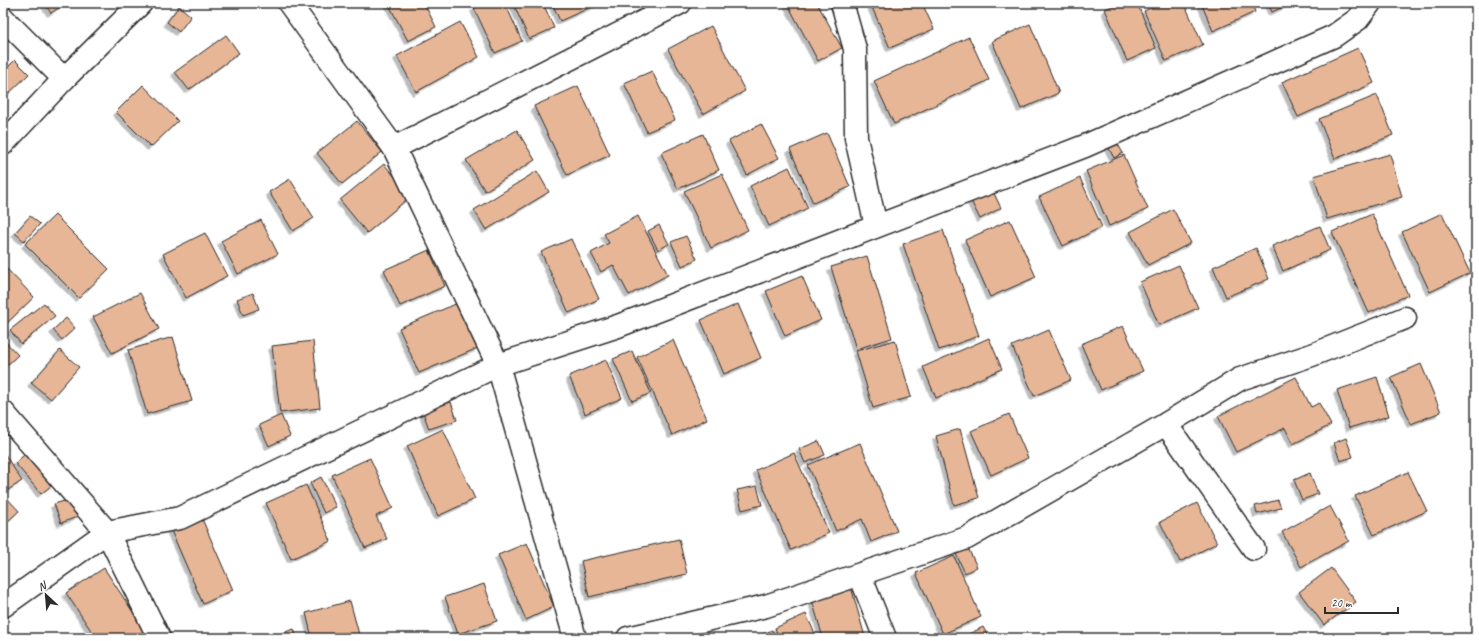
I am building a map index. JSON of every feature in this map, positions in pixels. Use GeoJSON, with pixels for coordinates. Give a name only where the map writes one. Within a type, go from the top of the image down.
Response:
{"type":"FeatureCollection","features":[{"type":"Feature","properties":{"kind":"street"},"geometry":{"type":"LineString","coordinates":[[3,144],[64,79],[141,3]]}},
{"type":"Feature","properties":{"kind":"street"},"geometry":{"type":"LineString","coordinates":[[289,3],[394,148],[498,365],[574,638]]}},
{"type":"Feature","properties":{"kind":"street"},"geometry":{"type":"LineString","coordinates":[[394,148],[680,3]]}},
{"type":"Feature","properties":{"kind":"street"},"geometry":{"type":"LineString","coordinates":[[842,3],[855,49],[856,138],[876,226]]}},
{"type":"Feature","properties":{"kind":"street"},"geometry":{"type":"LineString","coordinates":[[3,606],[107,532],[180,518],[498,365],[618,326],[1085,146],[1334,36],[1358,19],[1370,3]]}},
{"type":"Feature","properties":{"kind":"street"},"geometry":{"type":"LineString","coordinates":[[3,18],[64,79]]}},
{"type":"Feature","properties":{"kind":"street"},"geometry":{"type":"LineString","coordinates":[[628,638],[766,606],[967,538],[1166,424],[1240,379],[1312,355],[1405,318]]}},
{"type":"Feature","properties":{"kind":"street"},"geometry":{"type":"LineString","coordinates":[[3,412],[107,532],[159,638]]}},
{"type":"Feature","properties":{"kind":"street"},"geometry":{"type":"LineString","coordinates":[[1166,424],[1254,549]]}},
{"type":"Feature","properties":{"kind":"street"},"geometry":{"type":"LineString","coordinates":[[860,575],[885,638]]}},
{"type":"Feature","properties":{"kind":"building"},"geometry":{"type":"Polygon","coordinates":[[[44,3],[66,3],[51,13],[44,3]]]}},
{"type":"Feature","properties":{"kind":"building"},"geometry":{"type":"Polygon","coordinates":[[[388,3],[424,3],[436,27],[408,41],[388,3]]]}},
{"type":"Feature","properties":{"kind":"building"},"geometry":{"type":"Polygon","coordinates":[[[484,3],[505,3],[522,41],[495,53],[474,8],[484,3]]]}},
{"type":"Feature","properties":{"kind":"building"},"geometry":{"type":"Polygon","coordinates":[[[513,3],[543,3],[554,28],[529,39],[513,3]]]}},
{"type":"Feature","properties":{"kind":"building"},"geometry":{"type":"Polygon","coordinates":[[[552,3],[600,3],[560,21],[552,3]]]}},
{"type":"Feature","properties":{"kind":"building"},"geometry":{"type":"Polygon","coordinates":[[[787,3],[817,3],[842,48],[818,61],[787,3]]]}},
{"type":"Feature","properties":{"kind":"building"},"geometry":{"type":"Polygon","coordinates":[[[870,3],[922,3],[934,29],[890,48],[870,3]]]}},
{"type":"Feature","properties":{"kind":"building"},"geometry":{"type":"Polygon","coordinates":[[[1119,3],[1137,3],[1156,48],[1127,61],[1105,9],[1119,3]]]}},
{"type":"Feature","properties":{"kind":"building"},"geometry":{"type":"Polygon","coordinates":[[[1161,3],[1184,3],[1203,45],[1166,61],[1144,11],[1161,3]]]}},
{"type":"Feature","properties":{"kind":"building"},"geometry":{"type":"Polygon","coordinates":[[[1201,3],[1252,3],[1255,12],[1213,31],[1201,3]]]}},
{"type":"Feature","properties":{"kind":"building"},"geometry":{"type":"Polygon","coordinates":[[[1268,3],[1292,3],[1272,12],[1268,3]]]}},
{"type":"Feature","properties":{"kind":"building"},"geometry":{"type":"Polygon","coordinates":[[[179,6],[191,16],[179,32],[167,22],[179,6]]]}},
{"type":"Feature","properties":{"kind":"building"},"geometry":{"type":"Polygon","coordinates":[[[460,22],[479,57],[416,92],[397,56],[460,22]]]}},
{"type":"Feature","properties":{"kind":"building"},"geometry":{"type":"Polygon","coordinates":[[[1030,24],[1059,93],[1021,109],[992,41],[1030,24]]]}},
{"type":"Feature","properties":{"kind":"building"},"geometry":{"type":"Polygon","coordinates":[[[711,26],[745,91],[703,114],[668,49],[711,26]]]}},
{"type":"Feature","properties":{"kind":"building"},"geometry":{"type":"Polygon","coordinates":[[[226,35],[239,53],[189,90],[175,72],[226,35]]]}},
{"type":"Feature","properties":{"kind":"building"},"geometry":{"type":"Polygon","coordinates":[[[969,37],[989,80],[894,124],[874,81],[969,37]]]}},
{"type":"Feature","properties":{"kind":"building"},"geometry":{"type":"Polygon","coordinates":[[[1358,48],[1374,83],[1298,117],[1282,82],[1358,48]]]}},
{"type":"Feature","properties":{"kind":"building"},"geometry":{"type":"Polygon","coordinates":[[[15,60],[29,74],[3,99],[3,72],[15,60]]]}},
{"type":"Feature","properties":{"kind":"building"},"geometry":{"type":"Polygon","coordinates":[[[652,71],[675,120],[647,132],[624,83],[652,71]]]}},
{"type":"Feature","properties":{"kind":"building"},"geometry":{"type":"Polygon","coordinates":[[[143,85],[178,121],[151,147],[116,112],[143,85]]]}},
{"type":"Feature","properties":{"kind":"building"},"geometry":{"type":"Polygon","coordinates":[[[578,86],[610,155],[567,175],[534,106],[578,86]]]}},
{"type":"Feature","properties":{"kind":"building"},"geometry":{"type":"Polygon","coordinates":[[[1377,95],[1393,135],[1335,159],[1319,119],[1377,95]]]}},
{"type":"Feature","properties":{"kind":"building"},"geometry":{"type":"Polygon","coordinates":[[[357,121],[382,152],[342,184],[317,153],[357,121]]]}},
{"type":"Feature","properties":{"kind":"building"},"geometry":{"type":"Polygon","coordinates":[[[761,124],[779,158],[747,175],[729,141],[761,124]]]}},
{"type":"Feature","properties":{"kind":"building"},"geometry":{"type":"Polygon","coordinates":[[[517,130],[535,160],[485,191],[466,160],[517,130]]]}},
{"type":"Feature","properties":{"kind":"building"},"geometry":{"type":"Polygon","coordinates":[[[827,133],[850,187],[813,203],[790,149],[827,133]]]}},
{"type":"Feature","properties":{"kind":"building"},"geometry":{"type":"Polygon","coordinates":[[[703,134],[719,170],[678,189],[661,153],[703,134]]]}},
{"type":"Feature","properties":{"kind":"building"},"geometry":{"type":"Polygon","coordinates":[[[1113,136],[1123,153],[1114,158],[1105,141],[1113,136]]]}},
{"type":"Feature","properties":{"kind":"building"},"geometry":{"type":"Polygon","coordinates":[[[1390,154],[1402,197],[1327,219],[1314,176],[1390,154]]]}},
{"type":"Feature","properties":{"kind":"building"},"geometry":{"type":"Polygon","coordinates":[[[1124,155],[1148,209],[1109,226],[1086,171],[1124,155]]]}},
{"type":"Feature","properties":{"kind":"building"},"geometry":{"type":"Polygon","coordinates":[[[384,164],[411,196],[367,233],[340,200],[384,164]]]}},
{"type":"Feature","properties":{"kind":"building"},"geometry":{"type":"Polygon","coordinates":[[[789,167],[808,208],[769,226],[750,186],[789,167]]]}},
{"type":"Feature","properties":{"kind":"building"},"geometry":{"type":"Polygon","coordinates":[[[537,171],[549,192],[486,230],[474,210],[537,171]]]}},
{"type":"Feature","properties":{"kind":"building"},"geometry":{"type":"Polygon","coordinates":[[[722,174],[748,230],[711,248],[684,191],[722,174]]]}},
{"type":"Feature","properties":{"kind":"building"},"geometry":{"type":"Polygon","coordinates":[[[1080,178],[1102,227],[1063,246],[1039,197],[1080,178]]]}},
{"type":"Feature","properties":{"kind":"building"},"geometry":{"type":"Polygon","coordinates":[[[290,179],[314,218],[293,231],[269,192],[290,179]]]}},
{"type":"Feature","properties":{"kind":"building"},"geometry":{"type":"Polygon","coordinates":[[[991,187],[1001,208],[980,219],[969,197],[991,187]]]}},
{"type":"Feature","properties":{"kind":"building"},"geometry":{"type":"Polygon","coordinates":[[[1173,209],[1191,243],[1148,265],[1130,232],[1173,209]]]}},
{"type":"Feature","properties":{"kind":"building"},"geometry":{"type":"Polygon","coordinates":[[[1442,213],[1470,273],[1430,292],[1402,232],[1442,213]]]}},
{"type":"Feature","properties":{"kind":"building"},"geometry":{"type":"Polygon","coordinates":[[[1372,214],[1408,295],[1369,313],[1332,232],[1372,214]]]}},
{"type":"Feature","properties":{"kind":"building"},"geometry":{"type":"Polygon","coordinates":[[[55,215],[109,269],[79,298],[25,244],[55,215]]]}},
{"type":"Feature","properties":{"kind":"building"},"geometry":{"type":"Polygon","coordinates":[[[30,216],[40,224],[24,241],[15,233],[30,216]]]}},
{"type":"Feature","properties":{"kind":"building"},"geometry":{"type":"Polygon","coordinates":[[[638,216],[668,275],[629,295],[613,265],[601,272],[591,253],[609,243],[604,234],[638,216]]]}},
{"type":"Feature","properties":{"kind":"building"},"geometry":{"type":"Polygon","coordinates":[[[261,220],[278,254],[238,274],[221,241],[261,220]]]}},
{"type":"Feature","properties":{"kind":"building"},"geometry":{"type":"Polygon","coordinates":[[[1010,220],[1036,277],[990,297],[965,240],[1010,220]]]}},
{"type":"Feature","properties":{"kind":"building"},"geometry":{"type":"Polygon","coordinates":[[[659,225],[669,244],[658,250],[648,231],[659,225]]]}},
{"type":"Feature","properties":{"kind":"building"},"geometry":{"type":"Polygon","coordinates":[[[1320,226],[1330,250],[1283,271],[1272,246],[1320,226]]]}},
{"type":"Feature","properties":{"kind":"building"},"geometry":{"type":"Polygon","coordinates":[[[943,230],[979,336],[939,350],[903,244],[943,230]]]}},
{"type":"Feature","properties":{"kind":"building"},"geometry":{"type":"Polygon","coordinates":[[[205,233],[227,276],[186,298],[163,254],[205,233]]]}},
{"type":"Feature","properties":{"kind":"building"},"geometry":{"type":"Polygon","coordinates":[[[686,236],[697,259],[682,266],[671,242],[686,236]]]}},
{"type":"Feature","properties":{"kind":"building"},"geometry":{"type":"Polygon","coordinates":[[[571,239],[599,299],[569,313],[541,252],[571,239]]]}},
{"type":"Feature","properties":{"kind":"building"},"geometry":{"type":"Polygon","coordinates":[[[1256,248],[1269,279],[1226,297],[1213,267],[1256,248]]]}},
{"type":"Feature","properties":{"kind":"building"},"geometry":{"type":"Polygon","coordinates":[[[429,250],[445,286],[400,306],[384,270],[429,250]]]}},
{"type":"Feature","properties":{"kind":"building"},"geometry":{"type":"Polygon","coordinates":[[[867,256],[892,338],[856,349],[831,267],[867,256]]]}},
{"type":"Feature","properties":{"kind":"building"},"geometry":{"type":"Polygon","coordinates":[[[3,265],[34,297],[4,326],[3,325],[3,265]]]}},
{"type":"Feature","properties":{"kind":"building"},"geometry":{"type":"Polygon","coordinates":[[[1179,265],[1198,308],[1159,325],[1140,282],[1179,265]]]}},
{"type":"Feature","properties":{"kind":"building"},"geometry":{"type":"Polygon","coordinates":[[[802,276],[821,320],[785,336],[766,291],[802,276]]]}},
{"type":"Feature","properties":{"kind":"building"},"geometry":{"type":"Polygon","coordinates":[[[140,293],[159,329],[112,353],[93,317],[140,293]]]}},
{"type":"Feature","properties":{"kind":"building"},"geometry":{"type":"Polygon","coordinates":[[[253,293],[259,309],[243,315],[237,299],[253,293]]]}},
{"type":"Feature","properties":{"kind":"building"},"geometry":{"type":"Polygon","coordinates":[[[44,303],[55,316],[21,344],[10,330],[44,303]]]}},
{"type":"Feature","properties":{"kind":"building"},"geometry":{"type":"Polygon","coordinates":[[[458,303],[478,348],[419,373],[399,328],[458,303]]]}},
{"type":"Feature","properties":{"kind":"building"},"geometry":{"type":"Polygon","coordinates":[[[738,304],[761,358],[724,374],[701,320],[738,304]]]}},
{"type":"Feature","properties":{"kind":"building"},"geometry":{"type":"Polygon","coordinates":[[[66,318],[75,328],[62,340],[53,330],[66,318]]]}},
{"type":"Feature","properties":{"kind":"building"},"geometry":{"type":"Polygon","coordinates":[[[1123,326],[1143,371],[1101,390],[1081,344],[1123,326]]]}},
{"type":"Feature","properties":{"kind":"building"},"geometry":{"type":"Polygon","coordinates":[[[1049,330],[1071,380],[1034,396],[1012,346],[1049,330]]]}},
{"type":"Feature","properties":{"kind":"building"},"geometry":{"type":"Polygon","coordinates":[[[173,337],[192,401],[147,414],[128,350],[173,337]]]}},
{"type":"Feature","properties":{"kind":"building"},"geometry":{"type":"Polygon","coordinates":[[[989,338],[1002,369],[936,398],[923,367],[989,338]]]}},
{"type":"Feature","properties":{"kind":"building"},"geometry":{"type":"Polygon","coordinates":[[[3,339],[18,355],[3,369],[3,339]]]}},
{"type":"Feature","properties":{"kind":"building"},"geometry":{"type":"Polygon","coordinates":[[[673,340],[707,419],[672,435],[637,357],[673,340]]]}},
{"type":"Feature","properties":{"kind":"building"},"geometry":{"type":"Polygon","coordinates":[[[895,340],[911,397],[873,408],[856,351],[895,340]]]}},
{"type":"Feature","properties":{"kind":"building"},"geometry":{"type":"Polygon","coordinates":[[[313,341],[320,408],[280,413],[272,346],[313,341]]]}},
{"type":"Feature","properties":{"kind":"building"},"geometry":{"type":"Polygon","coordinates":[[[60,350],[79,367],[51,399],[31,383],[60,350]]]}},
{"type":"Feature","properties":{"kind":"building"},"geometry":{"type":"Polygon","coordinates":[[[632,351],[651,393],[632,401],[613,359],[632,351]]]}},
{"type":"Feature","properties":{"kind":"building"},"geometry":{"type":"Polygon","coordinates":[[[606,360],[622,398],[585,414],[569,376],[606,360]]]}},
{"type":"Feature","properties":{"kind":"building"},"geometry":{"type":"Polygon","coordinates":[[[1421,364],[1441,412],[1411,424],[1391,377],[1421,364]]]}},
{"type":"Feature","properties":{"kind":"building"},"geometry":{"type":"Polygon","coordinates":[[[1296,377],[1311,407],[1319,403],[1331,425],[1293,444],[1285,428],[1236,452],[1218,416],[1296,377]]]}},
{"type":"Feature","properties":{"kind":"building"},"geometry":{"type":"Polygon","coordinates":[[[1377,377],[1389,416],[1349,428],[1337,390],[1377,377]]]}},
{"type":"Feature","properties":{"kind":"building"},"geometry":{"type":"Polygon","coordinates":[[[451,402],[457,420],[429,429],[423,412],[451,402]]]}},
{"type":"Feature","properties":{"kind":"building"},"geometry":{"type":"Polygon","coordinates":[[[1009,414],[1028,458],[991,475],[971,431],[1009,414]]]}},
{"type":"Feature","properties":{"kind":"building"},"geometry":{"type":"Polygon","coordinates":[[[281,415],[290,436],[269,446],[259,425],[281,415]]]}},
{"type":"Feature","properties":{"kind":"building"},"geometry":{"type":"Polygon","coordinates":[[[443,429],[475,499],[438,516],[407,446],[443,429]]]}},
{"type":"Feature","properties":{"kind":"building"},"geometry":{"type":"Polygon","coordinates":[[[960,429],[979,498],[954,505],[936,436],[960,429]]]}},
{"type":"Feature","properties":{"kind":"building"},"geometry":{"type":"Polygon","coordinates":[[[1346,438],[1353,457],[1340,461],[1334,443],[1346,438]]]}},
{"type":"Feature","properties":{"kind":"building"},"geometry":{"type":"Polygon","coordinates":[[[819,441],[825,455],[805,463],[799,449],[819,441]]]}},
{"type":"Feature","properties":{"kind":"building"},"geometry":{"type":"Polygon","coordinates":[[[860,443],[897,531],[871,542],[862,519],[836,531],[808,465],[860,443]]]}},
{"type":"Feature","properties":{"kind":"building"},"geometry":{"type":"Polygon","coordinates":[[[31,449],[57,481],[41,494],[15,463],[31,449]]]}},
{"type":"Feature","properties":{"kind":"building"},"geometry":{"type":"Polygon","coordinates":[[[4,453],[22,481],[3,493],[3,454],[4,453]]]}},
{"type":"Feature","properties":{"kind":"building"},"geometry":{"type":"Polygon","coordinates":[[[794,453],[829,533],[791,550],[756,470],[794,453]]]}},
{"type":"Feature","properties":{"kind":"building"},"geometry":{"type":"Polygon","coordinates":[[[370,458],[393,508],[376,516],[387,539],[365,548],[332,475],[370,458]]]}},
{"type":"Feature","properties":{"kind":"building"},"geometry":{"type":"Polygon","coordinates":[[[1408,472],[1427,511],[1374,535],[1355,496],[1408,472]]]}},
{"type":"Feature","properties":{"kind":"building"},"geometry":{"type":"Polygon","coordinates":[[[1310,473],[1318,494],[1302,500],[1294,480],[1310,473]]]}},
{"type":"Feature","properties":{"kind":"building"},"geometry":{"type":"Polygon","coordinates":[[[321,477],[336,507],[324,513],[310,483],[321,477]]]}},
{"type":"Feature","properties":{"kind":"building"},"geometry":{"type":"Polygon","coordinates":[[[306,485],[331,541],[291,559],[266,503],[306,485]]]}},
{"type":"Feature","properties":{"kind":"building"},"geometry":{"type":"Polygon","coordinates":[[[757,486],[762,505],[742,510],[737,490],[757,486]]]}},
{"type":"Feature","properties":{"kind":"building"},"geometry":{"type":"Polygon","coordinates":[[[4,495],[19,511],[5,524],[3,522],[4,495]]]}},
{"type":"Feature","properties":{"kind":"building"},"geometry":{"type":"Polygon","coordinates":[[[71,499],[77,517],[61,523],[54,504],[71,499]]]}},
{"type":"Feature","properties":{"kind":"building"},"geometry":{"type":"Polygon","coordinates":[[[1278,500],[1281,508],[1257,514],[1255,506],[1278,500]]]}},
{"type":"Feature","properties":{"kind":"building"},"geometry":{"type":"Polygon","coordinates":[[[1197,503],[1217,543],[1180,562],[1160,522],[1197,503]]]}},
{"type":"Feature","properties":{"kind":"building"},"geometry":{"type":"Polygon","coordinates":[[[1330,506],[1349,541],[1301,567],[1282,532],[1330,506]]]}},
{"type":"Feature","properties":{"kind":"building"},"geometry":{"type":"Polygon","coordinates":[[[199,512],[233,590],[203,604],[169,526],[199,512]]]}},
{"type":"Feature","properties":{"kind":"building"},"geometry":{"type":"Polygon","coordinates":[[[679,539],[687,574],[589,597],[581,561],[679,539]]]}},
{"type":"Feature","properties":{"kind":"building"},"geometry":{"type":"Polygon","coordinates":[[[527,543],[554,607],[526,620],[498,555],[527,543]]]}},
{"type":"Feature","properties":{"kind":"building"},"geometry":{"type":"Polygon","coordinates":[[[968,548],[977,567],[965,573],[956,554],[968,548]]]}},
{"type":"Feature","properties":{"kind":"building"},"geometry":{"type":"Polygon","coordinates":[[[954,556],[981,617],[943,634],[916,573],[954,556]]]}},
{"type":"Feature","properties":{"kind":"building"},"geometry":{"type":"Polygon","coordinates":[[[104,568],[150,638],[96,638],[66,593],[104,568]]]}},
{"type":"Feature","properties":{"kind":"building"},"geometry":{"type":"Polygon","coordinates":[[[1331,568],[1356,602],[1324,625],[1299,592],[1331,568]]]}},
{"type":"Feature","properties":{"kind":"building"},"geometry":{"type":"Polygon","coordinates":[[[850,583],[865,637],[823,638],[810,593],[850,583]]]}},
{"type":"Feature","properties":{"kind":"building"},"geometry":{"type":"Polygon","coordinates":[[[484,584],[497,621],[458,634],[445,597],[484,584]]]}},
{"type":"Feature","properties":{"kind":"building"},"geometry":{"type":"Polygon","coordinates":[[[350,601],[360,638],[312,638],[306,613],[350,601]]]}},
{"type":"Feature","properties":{"kind":"building"},"geometry":{"type":"Polygon","coordinates":[[[806,614],[817,638],[779,638],[775,628],[806,614]]]}},
{"type":"Feature","properties":{"kind":"building"},"geometry":{"type":"Polygon","coordinates":[[[983,627],[989,638],[961,638],[983,627]]]}},
{"type":"Feature","properties":{"kind":"building"},"geometry":{"type":"Polygon","coordinates":[[[294,629],[297,638],[268,638],[294,629]]]}},
{"type":"Feature","properties":{"kind":"building"},"geometry":{"type":"Polygon","coordinates":[[[772,630],[775,638],[754,638],[772,630]]]}}]}
